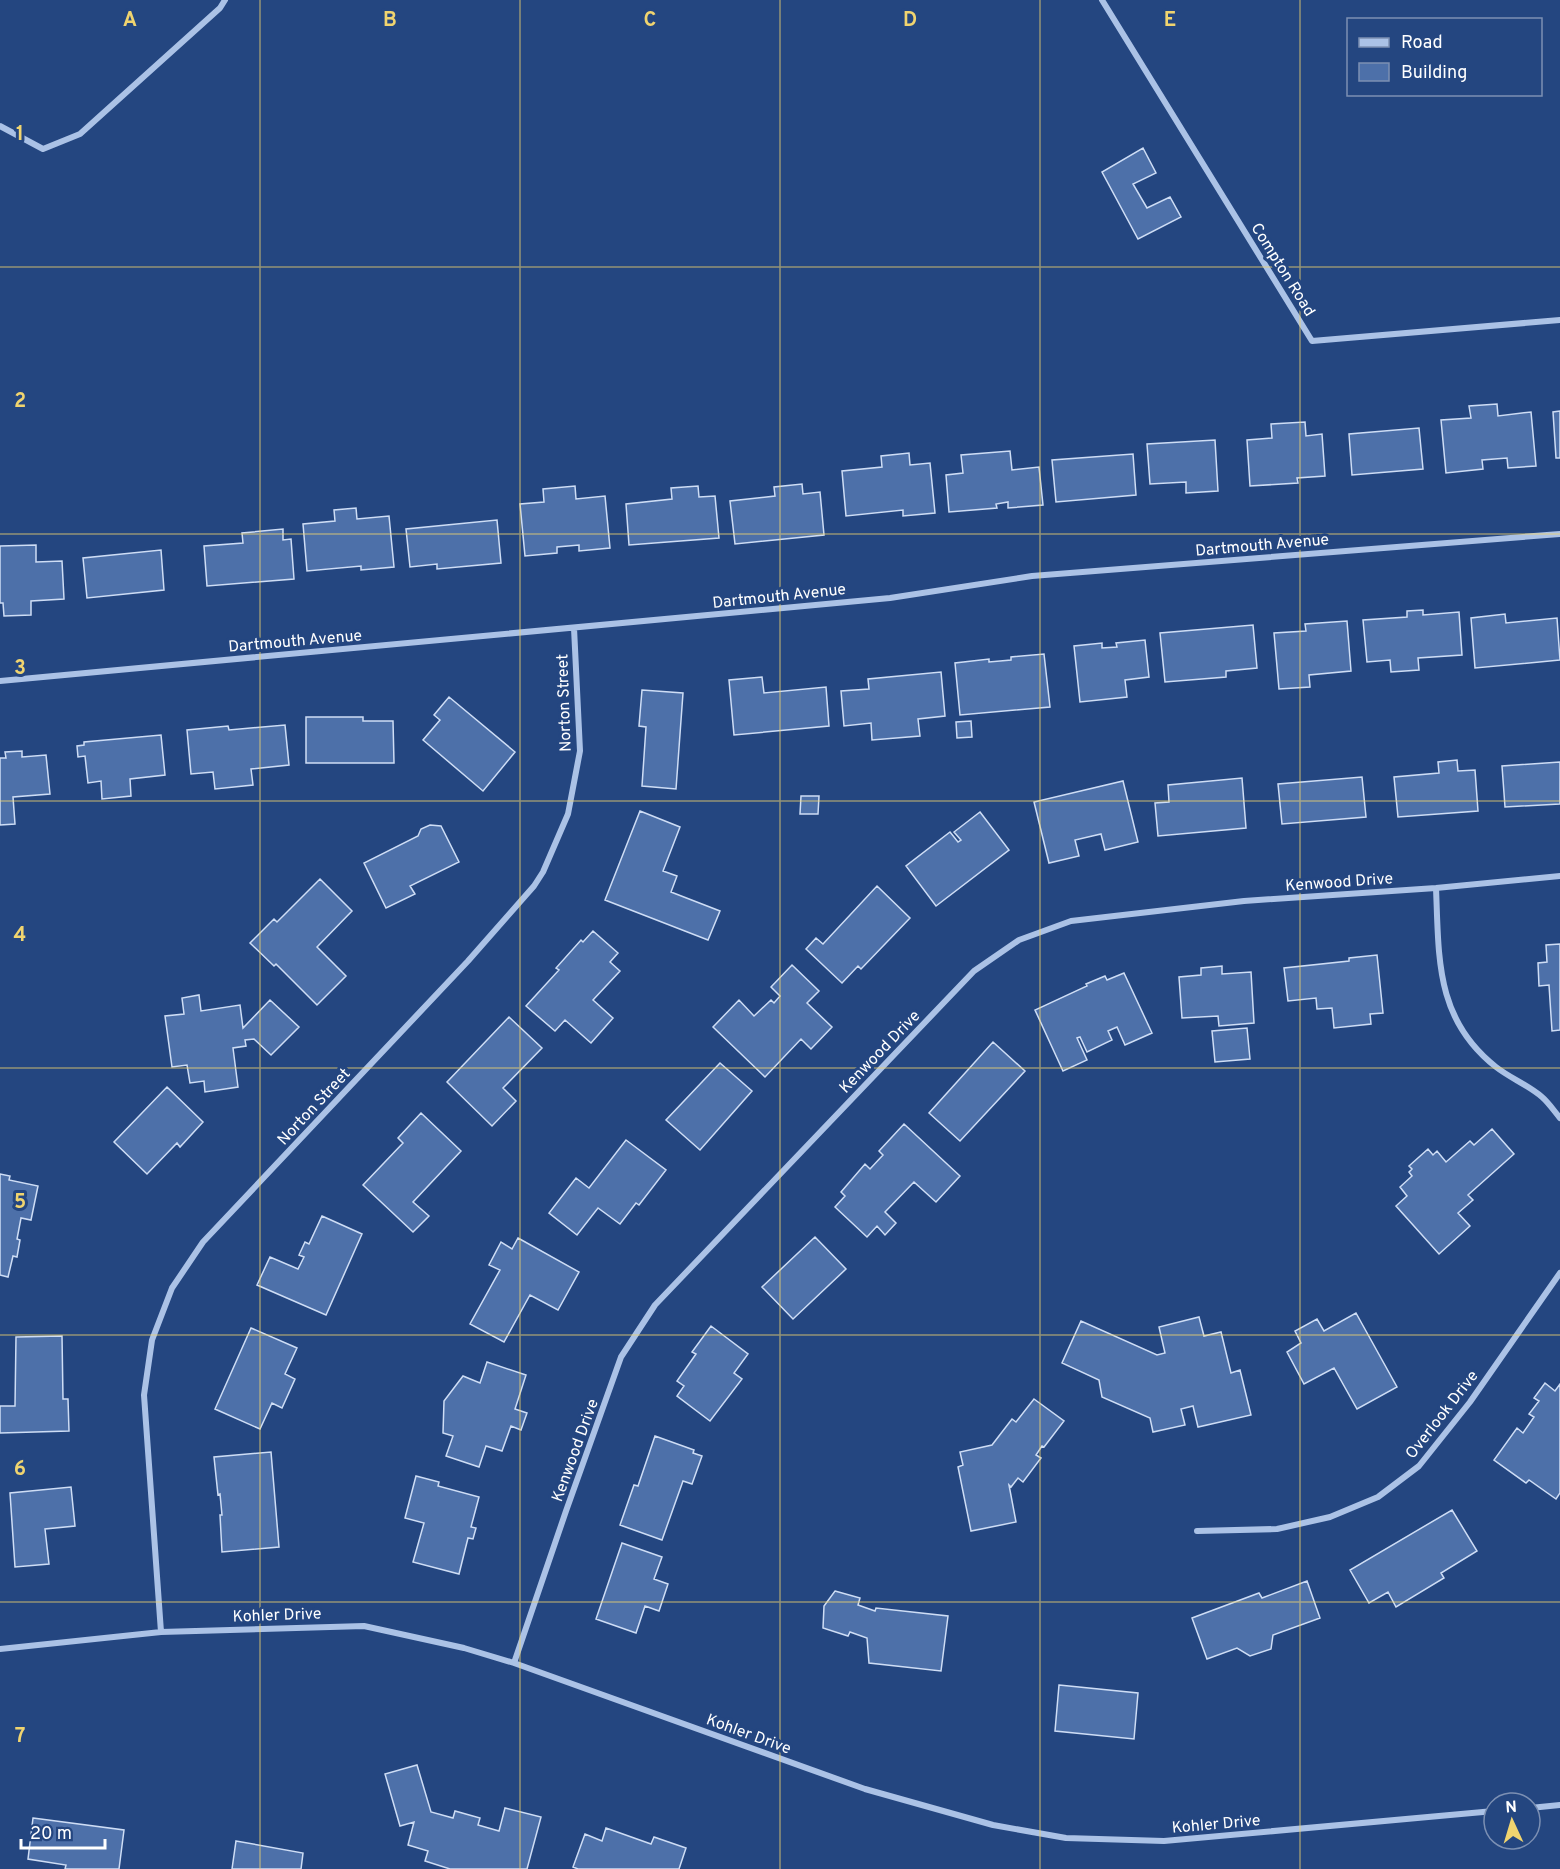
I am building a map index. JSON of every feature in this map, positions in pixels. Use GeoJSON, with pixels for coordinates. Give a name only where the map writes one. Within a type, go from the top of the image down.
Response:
{"type":"FeatureCollection","features":[{"type":"Feature","properties":{"kind":"street"},"geometry":{"type":"LineString","coordinates":[[0,126],[43,149],[80,134],[220,8],[225,0]]}},
{"type":"Feature","properties":{"kind":"street","name":"Compton Road"},"geometry":{"type":"LineString","coordinates":[[1102,0],[1312,341],[1560,320]]}},
{"type":"Feature","properties":{"kind":"street","name":"Dartmouth Avenue"},"geometry":{"type":"LineString","coordinates":[[0,681],[890,598],[1032,576],[1560,534]]}},
{"type":"Feature","properties":{"kind":"street","name":"Norton Street"},"geometry":{"type":"LineString","coordinates":[[161,1632],[144,1395],[152,1340],[172,1288],[203,1242],[468,961],[534,886],[543,872],[568,814],[580,751],[574,628]]}},
{"type":"Feature","properties":{"kind":"street","name":"Kenwood Drive"},"geometry":{"type":"LineString","coordinates":[[514,1663],[621,1357],[655,1305],[974,971],[1019,940],[1071,921],[1244,901],[1436,888],[1560,876]]}},
{"type":"Feature","properties":{"kind":"street"},"geometry":{"type":"LineString","coordinates":[[1436,888],[1439,957],[1447,1001],[1466,1038],[1496,1067],[1543,1097],[1560,1118]]}},
{"type":"Feature","properties":{"kind":"street","name":"Overlook Drive"},"geometry":{"type":"LineString","coordinates":[[1197,1531],[1277,1530],[1330,1517],[1378,1497],[1419,1466],[1470,1402],[1560,1273]]}},
{"type":"Feature","properties":{"kind":"street","name":"Kohler Drive"},"geometry":{"type":"LineString","coordinates":[[0,1649],[161,1632],[364,1626],[465,1648],[514,1663],[866,1789],[993,1826],[1066,1838],[1164,1840],[1482,1812]]}},
{"type":"Feature","properties":{"kind":"street"},"geometry":{"type":"LineString","coordinates":[[1542,1807],[1560,1805]]}},
{"type":"Feature","properties":{"kind":"building"},"geometry":{"type":"Polygon","coordinates":[[[1143,148],[1156,173],[1133,184],[1147,208],[1170,197],[1181,217],[1138,239],[1102,172],[1143,148]]]}},
{"type":"Feature","properties":{"kind":"building"},"geometry":{"type":"Polygon","coordinates":[[[1497,404],[1498,416],[1531,412],[1536,466],[1508,468],[1507,458],[1482,460],[1483,469],[1446,473],[1441,420],[1471,418],[1469,406],[1497,404]]]}},
{"type":"Feature","properties":{"kind":"building"},"geometry":{"type":"Polygon","coordinates":[[[1560,411],[1560,458],[1556,458],[1553,412],[1560,411]]]}},
{"type":"Feature","properties":{"kind":"building"},"geometry":{"type":"Polygon","coordinates":[[[1305,422],[1306,436],[1322,434],[1325,476],[1297,478],[1298,483],[1250,486],[1247,440],[1272,438],[1271,424],[1305,422]]]}},
{"type":"Feature","properties":{"kind":"building"},"geometry":{"type":"Polygon","coordinates":[[[1419,428],[1423,469],[1352,475],[1349,434],[1419,428]]]}},
{"type":"Feature","properties":{"kind":"building"},"geometry":{"type":"Polygon","coordinates":[[[1215,440],[1218,491],[1186,493],[1186,482],[1150,484],[1147,444],[1215,440]]]}},
{"type":"Feature","properties":{"kind":"building"},"geometry":{"type":"Polygon","coordinates":[[[1010,451],[1012,470],[1039,467],[1043,505],[1008,508],[1008,502],[996,504],[997,508],[949,512],[946,475],[963,473],[961,455],[1010,451]]]}},
{"type":"Feature","properties":{"kind":"building"},"geometry":{"type":"Polygon","coordinates":[[[909,453],[910,465],[930,463],[935,513],[903,516],[903,510],[846,516],[842,471],[882,467],[881,456],[909,453]]]}},
{"type":"Feature","properties":{"kind":"building"},"geometry":{"type":"Polygon","coordinates":[[[1133,454],[1136,495],[1056,502],[1052,460],[1133,454]]]}},
{"type":"Feature","properties":{"kind":"building"},"geometry":{"type":"Polygon","coordinates":[[[802,484],[803,494],[820,492],[824,535],[735,544],[730,501],[775,496],[774,487],[802,484]]]}},
{"type":"Feature","properties":{"kind":"building"},"geometry":{"type":"Polygon","coordinates":[[[575,486],[576,499],[605,496],[610,548],[579,551],[579,545],[557,547],[557,553],[525,556],[520,504],[544,502],[543,489],[575,486]]]}},
{"type":"Feature","properties":{"kind":"building"},"geometry":{"type":"Polygon","coordinates":[[[698,486],[699,497],[715,496],[719,538],[629,545],[626,504],[672,499],[671,488],[698,486]]]}},
{"type":"Feature","properties":{"kind":"building"},"geometry":{"type":"Polygon","coordinates":[[[356,508],[357,519],[389,516],[394,567],[361,570],[361,566],[307,571],[303,524],[335,521],[334,510],[356,508]]]}},
{"type":"Feature","properties":{"kind":"building"},"geometry":{"type":"Polygon","coordinates":[[[497,520],[501,563],[437,569],[437,564],[410,567],[406,529],[497,520]]]}},
{"type":"Feature","properties":{"kind":"building"},"geometry":{"type":"Polygon","coordinates":[[[283,529],[283,540],[291,539],[294,579],[207,586],[204,546],[243,543],[242,533],[283,529]]]}},
{"type":"Feature","properties":{"kind":"building"},"geometry":{"type":"Polygon","coordinates":[[[36,545],[36,562],[62,561],[64,599],[31,601],[31,615],[4,616],[3,603],[0,603],[0,546],[36,545]]]}},
{"type":"Feature","properties":{"kind":"building"},"geometry":{"type":"Polygon","coordinates":[[[161,550],[164,590],[87,598],[83,558],[161,550]]]}},
{"type":"Feature","properties":{"kind":"building"},"geometry":{"type":"Polygon","coordinates":[[[1423,610],[1423,615],[1459,612],[1462,655],[1418,658],[1419,670],[1391,672],[1390,660],[1367,662],[1363,620],[1407,617],[1407,611],[1423,610]]]}},
{"type":"Feature","properties":{"kind":"building"},"geometry":{"type":"Polygon","coordinates":[[[1505,614],[1506,623],[1557,618],[1560,660],[1475,668],[1471,618],[1505,614]]]}},
{"type":"Feature","properties":{"kind":"building"},"geometry":{"type":"Polygon","coordinates":[[[1347,621],[1351,671],[1309,675],[1310,687],[1279,689],[1274,633],[1306,631],[1305,624],[1347,621]]]}},
{"type":"Feature","properties":{"kind":"building"},"geometry":{"type":"Polygon","coordinates":[[[1253,625],[1257,668],[1226,671],[1226,677],[1165,682],[1160,633],[1253,625]]]}},
{"type":"Feature","properties":{"kind":"building"},"geometry":{"type":"Polygon","coordinates":[[[1145,640],[1149,677],[1125,680],[1127,697],[1080,702],[1074,646],[1102,643],[1102,648],[1117,647],[1116,643],[1145,640]]]}},
{"type":"Feature","properties":{"kind":"building"},"geometry":{"type":"Polygon","coordinates":[[[1044,654],[1050,707],[960,715],[955,663],[989,659],[989,662],[1011,660],[1011,657],[1044,654]]]}},
{"type":"Feature","properties":{"kind":"building"},"geometry":{"type":"Polygon","coordinates":[[[941,672],[945,716],[918,719],[920,736],[872,740],[871,723],[844,726],[841,691],[869,689],[868,679],[941,672]]]}},
{"type":"Feature","properties":{"kind":"building"},"geometry":{"type":"Polygon","coordinates":[[[762,677],[764,693],[826,687],[829,726],[734,735],[729,680],[762,677]]]}},
{"type":"Feature","properties":{"kind":"building"},"geometry":{"type":"Polygon","coordinates":[[[642,690],[683,693],[676,789],[642,786],[646,727],[639,726],[642,690]]]}},
{"type":"Feature","properties":{"kind":"building"},"geometry":{"type":"Polygon","coordinates":[[[449,697],[515,752],[483,791],[423,740],[440,720],[434,715],[449,697]]]}},
{"type":"Feature","properties":{"kind":"building"},"geometry":{"type":"Polygon","coordinates":[[[306,717],[363,717],[363,721],[393,721],[394,763],[306,763],[306,717]]]}},
{"type":"Feature","properties":{"kind":"building"},"geometry":{"type":"Polygon","coordinates":[[[971,721],[972,737],[957,738],[956,722],[971,721]]]}},
{"type":"Feature","properties":{"kind":"building"},"geometry":{"type":"Polygon","coordinates":[[[285,725],[289,765],[251,769],[253,785],[215,789],[213,772],[191,774],[187,730],[228,726],[229,730],[285,725]]]}},
{"type":"Feature","properties":{"kind":"building"},"geometry":{"type":"Polygon","coordinates":[[[161,735],[165,775],[130,779],[131,796],[102,799],[101,781],[88,783],[85,756],[78,757],[77,746],[84,745],[84,742],[161,735]]]}},
{"type":"Feature","properties":{"kind":"building"},"geometry":{"type":"Polygon","coordinates":[[[22,751],[22,757],[46,755],[50,794],[13,797],[15,824],[0,825],[0,758],[6,758],[5,752],[22,751]]]}},
{"type":"Feature","properties":{"kind":"building"},"geometry":{"type":"Polygon","coordinates":[[[1457,760],[1458,771],[1475,770],[1478,811],[1398,817],[1394,777],[1439,773],[1438,762],[1457,760]]]}},
{"type":"Feature","properties":{"kind":"building"},"geometry":{"type":"Polygon","coordinates":[[[1560,762],[1560,804],[1505,807],[1502,766],[1560,762]]]}},
{"type":"Feature","properties":{"kind":"building"},"geometry":{"type":"Polygon","coordinates":[[[1362,777],[1366,817],[1282,824],[1278,784],[1362,777]]]}},
{"type":"Feature","properties":{"kind":"building"},"geometry":{"type":"Polygon","coordinates":[[[1242,778],[1246,828],[1158,836],[1155,803],[1169,802],[1168,785],[1242,778]]]}},
{"type":"Feature","properties":{"kind":"building"},"geometry":{"type":"Polygon","coordinates":[[[1123,781],[1138,842],[1105,850],[1101,834],[1075,840],[1079,856],[1049,863],[1034,802],[1123,781]]]}},
{"type":"Feature","properties":{"kind":"building"},"geometry":{"type":"Polygon","coordinates":[[[801,796],[819,796],[818,814],[800,814],[801,796]]]}},
{"type":"Feature","properties":{"kind":"building"},"geometry":{"type":"Polygon","coordinates":[[[640,811],[680,827],[663,871],[677,876],[671,892],[720,911],[708,940],[605,900],[640,811]]]}},
{"type":"Feature","properties":{"kind":"building"},"geometry":{"type":"Polygon","coordinates":[[[980,812],[1009,850],[936,906],[906,866],[950,832],[958,842],[961,840],[954,832],[980,812]]]}},
{"type":"Feature","properties":{"kind":"building"},"geometry":{"type":"Polygon","coordinates":[[[430,825],[441,826],[459,862],[410,886],[415,894],[386,908],[364,863],[418,836],[421,829],[430,825]]]}},
{"type":"Feature","properties":{"kind":"building"},"geometry":{"type":"Polygon","coordinates":[[[320,879],[352,911],[317,947],[346,976],[317,1005],[276,964],[274,966],[250,943],[274,919],[277,922],[320,879]]]}},
{"type":"Feature","properties":{"kind":"building"},"geometry":{"type":"Polygon","coordinates":[[[877,886],[910,918],[861,969],[858,966],[842,983],[806,949],[816,938],[823,944],[877,886]]]}},
{"type":"Feature","properties":{"kind":"building"},"geometry":{"type":"Polygon","coordinates":[[[593,931],[618,953],[610,962],[620,971],[593,1000],[613,1018],[591,1043],[565,1020],[555,1031],[526,1006],[559,970],[556,968],[581,940],[583,942],[593,931]]]}},
{"type":"Feature","properties":{"kind":"building"},"geometry":{"type":"Polygon","coordinates":[[[1560,944],[1560,1030],[1552,1031],[1549,985],[1539,986],[1538,963],[1547,962],[1546,945],[1560,944]]]}},
{"type":"Feature","properties":{"kind":"building"},"geometry":{"type":"Polygon","coordinates":[[[1377,955],[1383,1013],[1370,1014],[1371,1024],[1334,1028],[1332,1008],[1317,1009],[1316,998],[1288,1001],[1284,968],[1349,961],[1349,958],[1377,955]]]}},
{"type":"Feature","properties":{"kind":"building"},"geometry":{"type":"Polygon","coordinates":[[[792,965],[819,991],[807,1003],[832,1027],[811,1049],[801,1039],[765,1077],[713,1027],[739,1000],[754,1016],[771,1000],[774,1003],[780,996],[771,987],[792,965]]]}},
{"type":"Feature","properties":{"kind":"building"},"geometry":{"type":"Polygon","coordinates":[[[1222,966],[1222,974],[1251,972],[1254,1023],[1219,1026],[1218,1016],[1182,1018],[1179,977],[1201,975],[1201,968],[1222,966]]]}},
{"type":"Feature","properties":{"kind":"building"},"geometry":{"type":"Polygon","coordinates":[[[1124,973],[1152,1033],[1125,1045],[1117,1027],[1108,1031],[1112,1040],[1087,1052],[1080,1037],[1077,1038],[1087,1060],[1063,1071],[1035,1010],[1105,976],[1107,980],[1124,973]]]}},
{"type":"Feature","properties":{"kind":"building"},"geometry":{"type":"Polygon","coordinates":[[[199,995],[201,1011],[240,1005],[243,1028],[270,1000],[299,1027],[271,1055],[254,1039],[245,1040],[246,1046],[233,1048],[238,1087],[205,1092],[204,1081],[190,1083],[187,1065],[172,1067],[165,1016],[184,1014],[182,998],[199,995]]]}},
{"type":"Feature","properties":{"kind":"building"},"geometry":{"type":"Polygon","coordinates":[[[509,1017],[542,1048],[503,1088],[516,1101],[492,1126],[447,1082],[509,1017]]]}},
{"type":"Feature","properties":{"kind":"building"},"geometry":{"type":"Polygon","coordinates":[[[1247,1028],[1250,1059],[1215,1062],[1212,1031],[1247,1028]]]}},
{"type":"Feature","properties":{"kind":"building"},"geometry":{"type":"Polygon","coordinates":[[[993,1042],[1025,1071],[960,1141],[929,1113],[993,1042]]]}},
{"type":"Feature","properties":{"kind":"building"},"geometry":{"type":"Polygon","coordinates":[[[720,1063],[752,1091],[700,1150],[666,1120],[720,1063]]]}},
{"type":"Feature","properties":{"kind":"building"},"geometry":{"type":"Polygon","coordinates":[[[167,1087],[203,1122],[180,1147],[177,1143],[147,1174],[114,1142],[167,1087]]]}},
{"type":"Feature","properties":{"kind":"building"},"geometry":{"type":"Polygon","coordinates":[[[421,1113],[461,1151],[413,1202],[429,1216],[413,1232],[363,1185],[403,1143],[398,1138],[421,1113]]]}},
{"type":"Feature","properties":{"kind":"building"},"geometry":{"type":"Polygon","coordinates":[[[904,1124],[960,1176],[936,1202],[914,1182],[885,1212],[896,1223],[885,1235],[877,1226],[867,1237],[835,1207],[845,1196],[841,1192],[865,1164],[870,1169],[883,1155],[879,1151],[904,1124]]]}},
{"type":"Feature","properties":{"kind":"building"},"geometry":{"type":"Polygon","coordinates":[[[1492,1129],[1514,1154],[1468,1195],[1473,1200],[1458,1213],[1470,1226],[1439,1254],[1396,1206],[1407,1196],[1400,1187],[1412,1176],[1409,1172],[1412,1169],[1409,1166],[1428,1149],[1433,1155],[1437,1151],[1446,1162],[1470,1141],[1474,1145],[1492,1129]]]}},
{"type":"Feature","properties":{"kind":"building"},"geometry":{"type":"Polygon","coordinates":[[[626,1140],[666,1170],[639,1205],[636,1203],[620,1224],[598,1208],[577,1235],[549,1213],[576,1178],[589,1188],[626,1140]]]}},
{"type":"Feature","properties":{"kind":"building"},"geometry":{"type":"Polygon","coordinates":[[[0,1174],[10,1176],[9,1180],[38,1186],[31,1220],[21,1218],[17,1239],[20,1240],[17,1257],[13,1256],[8,1277],[0,1275],[0,1174]]]}},
{"type":"Feature","properties":{"kind":"building"},"geometry":{"type":"Polygon","coordinates":[[[322,1216],[362,1234],[326,1315],[257,1285],[270,1257],[298,1269],[304,1257],[299,1255],[305,1242],[309,1244],[322,1216]]]}},
{"type":"Feature","properties":{"kind":"building"},"geometry":{"type":"Polygon","coordinates":[[[815,1237],[846,1269],[793,1319],[762,1287],[815,1237]]]}},
{"type":"Feature","properties":{"kind":"building"},"geometry":{"type":"Polygon","coordinates":[[[518,1238],[579,1272],[558,1310],[530,1295],[504,1342],[470,1324],[500,1270],[489,1265],[501,1242],[512,1249],[518,1238]]]}},
{"type":"Feature","properties":{"kind":"building"},"geometry":{"type":"Polygon","coordinates":[[[1356,1313],[1397,1387],[1357,1409],[1334,1368],[1304,1384],[1287,1352],[1301,1343],[1295,1331],[1317,1319],[1324,1331],[1356,1313]]]}},
{"type":"Feature","properties":{"kind":"building"},"geometry":{"type":"Polygon","coordinates":[[[1199,1317],[1204,1336],[1221,1332],[1231,1373],[1240,1370],[1251,1415],[1198,1427],[1193,1406],[1181,1409],[1185,1425],[1153,1432],[1150,1418],[1102,1397],[1099,1380],[1062,1363],[1081,1321],[1157,1355],[1165,1353],[1159,1327],[1199,1317]]]}},
{"type":"Feature","properties":{"kind":"building"},"geometry":{"type":"Polygon","coordinates":[[[711,1326],[748,1354],[734,1373],[742,1379],[710,1421],[677,1396],[684,1386],[677,1381],[696,1354],[692,1352],[711,1326]]]}},
{"type":"Feature","properties":{"kind":"building"},"geometry":{"type":"Polygon","coordinates":[[[251,1328],[297,1348],[285,1374],[295,1379],[282,1408],[272,1403],[260,1429],[215,1409],[251,1328]]]}},
{"type":"Feature","properties":{"kind":"building"},"geometry":{"type":"Polygon","coordinates":[[[62,1336],[63,1399],[68,1399],[69,1431],[0,1433],[0,1406],[15,1406],[16,1337],[62,1336]]]}},
{"type":"Feature","properties":{"kind":"building"},"geometry":{"type":"Polygon","coordinates":[[[487,1362],[526,1375],[515,1409],[527,1413],[521,1430],[511,1426],[502,1451],[486,1446],[479,1467],[446,1456],[453,1436],[443,1433],[444,1401],[463,1376],[480,1383],[487,1362]]]}},
{"type":"Feature","properties":{"kind":"building"},"geometry":{"type":"Polygon","coordinates":[[[1545,1383],[1555,1391],[1560,1384],[1560,1493],[1556,1499],[1529,1480],[1526,1483],[1494,1460],[1517,1428],[1523,1433],[1534,1417],[1529,1414],[1539,1401],[1534,1398],[1545,1383]]]}},
{"type":"Feature","properties":{"kind":"building"},"geometry":{"type":"Polygon","coordinates":[[[1034,1399],[1064,1421],[1044,1447],[1042,1446],[1036,1455],[1041,1458],[1023,1482],[1018,1478],[1011,1487],[1009,1485],[1016,1522],[971,1531],[958,1467],[963,1465],[960,1452],[992,1445],[1012,1419],[1016,1422],[1034,1399]]]}},
{"type":"Feature","properties":{"kind":"building"},"geometry":{"type":"Polygon","coordinates":[[[655,1436],[694,1450],[693,1453],[702,1456],[692,1484],[683,1481],[662,1540],[620,1525],[634,1485],[638,1486],[655,1436]]]}},
{"type":"Feature","properties":{"kind":"building"},"geometry":{"type":"Polygon","coordinates":[[[271,1452],[279,1547],[222,1552],[220,1515],[222,1515],[214,1457],[271,1452]]]}},
{"type":"Feature","properties":{"kind":"building"},"geometry":{"type":"Polygon","coordinates":[[[416,1476],[439,1482],[438,1486],[479,1497],[471,1527],[476,1528],[473,1539],[468,1538],[459,1574],[413,1562],[424,1523],[405,1518],[416,1476]]]}},
{"type":"Feature","properties":{"kind":"building"},"geometry":{"type":"Polygon","coordinates":[[[71,1487],[75,1526],[45,1529],[49,1564],[15,1567],[10,1493],[71,1487]]]}},
{"type":"Feature","properties":{"kind":"building"},"geometry":{"type":"Polygon","coordinates":[[[1452,1510],[1477,1551],[1441,1573],[1444,1578],[1396,1607],[1388,1592],[1369,1603],[1350,1570],[1452,1510]]]}},
{"type":"Feature","properties":{"kind":"building"},"geometry":{"type":"Polygon","coordinates":[[[622,1543],[662,1557],[654,1579],[668,1584],[659,1611],[645,1606],[636,1633],[596,1619],[622,1543]]]}},
{"type":"Feature","properties":{"kind":"building"},"geometry":{"type":"Polygon","coordinates":[[[1307,1581],[1320,1618],[1273,1635],[1271,1649],[1250,1656],[1237,1648],[1207,1659],[1192,1618],[1259,1593],[1262,1598],[1307,1581]]]}},
{"type":"Feature","properties":{"kind":"building"},"geometry":{"type":"Polygon","coordinates":[[[835,1591],[860,1598],[858,1605],[875,1611],[876,1608],[948,1616],[941,1671],[869,1663],[867,1638],[850,1632],[848,1636],[823,1628],[824,1606],[835,1591]]]}},
{"type":"Feature","properties":{"kind":"building"},"geometry":{"type":"Polygon","coordinates":[[[1059,1685],[1138,1693],[1134,1739],[1055,1731],[1059,1685]]]}},
{"type":"Feature","properties":{"kind":"building"},"geometry":{"type":"Polygon","coordinates":[[[417,1765],[431,1812],[453,1818],[455,1811],[480,1818],[478,1825],[499,1831],[505,1808],[541,1817],[527,1869],[450,1869],[425,1861],[428,1851],[408,1845],[414,1822],[400,1826],[385,1774],[417,1765]]]}},
{"type":"Feature","properties":{"kind":"building"},"geometry":{"type":"Polygon","coordinates":[[[33,1818],[124,1830],[119,1869],[65,1869],[66,1865],[28,1859],[33,1818]]]}},
{"type":"Feature","properties":{"kind":"building"},"geometry":{"type":"Polygon","coordinates":[[[606,1828],[651,1844],[654,1837],[686,1848],[679,1869],[578,1869],[573,1867],[585,1834],[602,1841],[606,1828]]]}},
{"type":"Feature","properties":{"kind":"building"},"geometry":{"type":"Polygon","coordinates":[[[236,1841],[303,1853],[301,1869],[232,1869],[236,1841]]]}}]}
